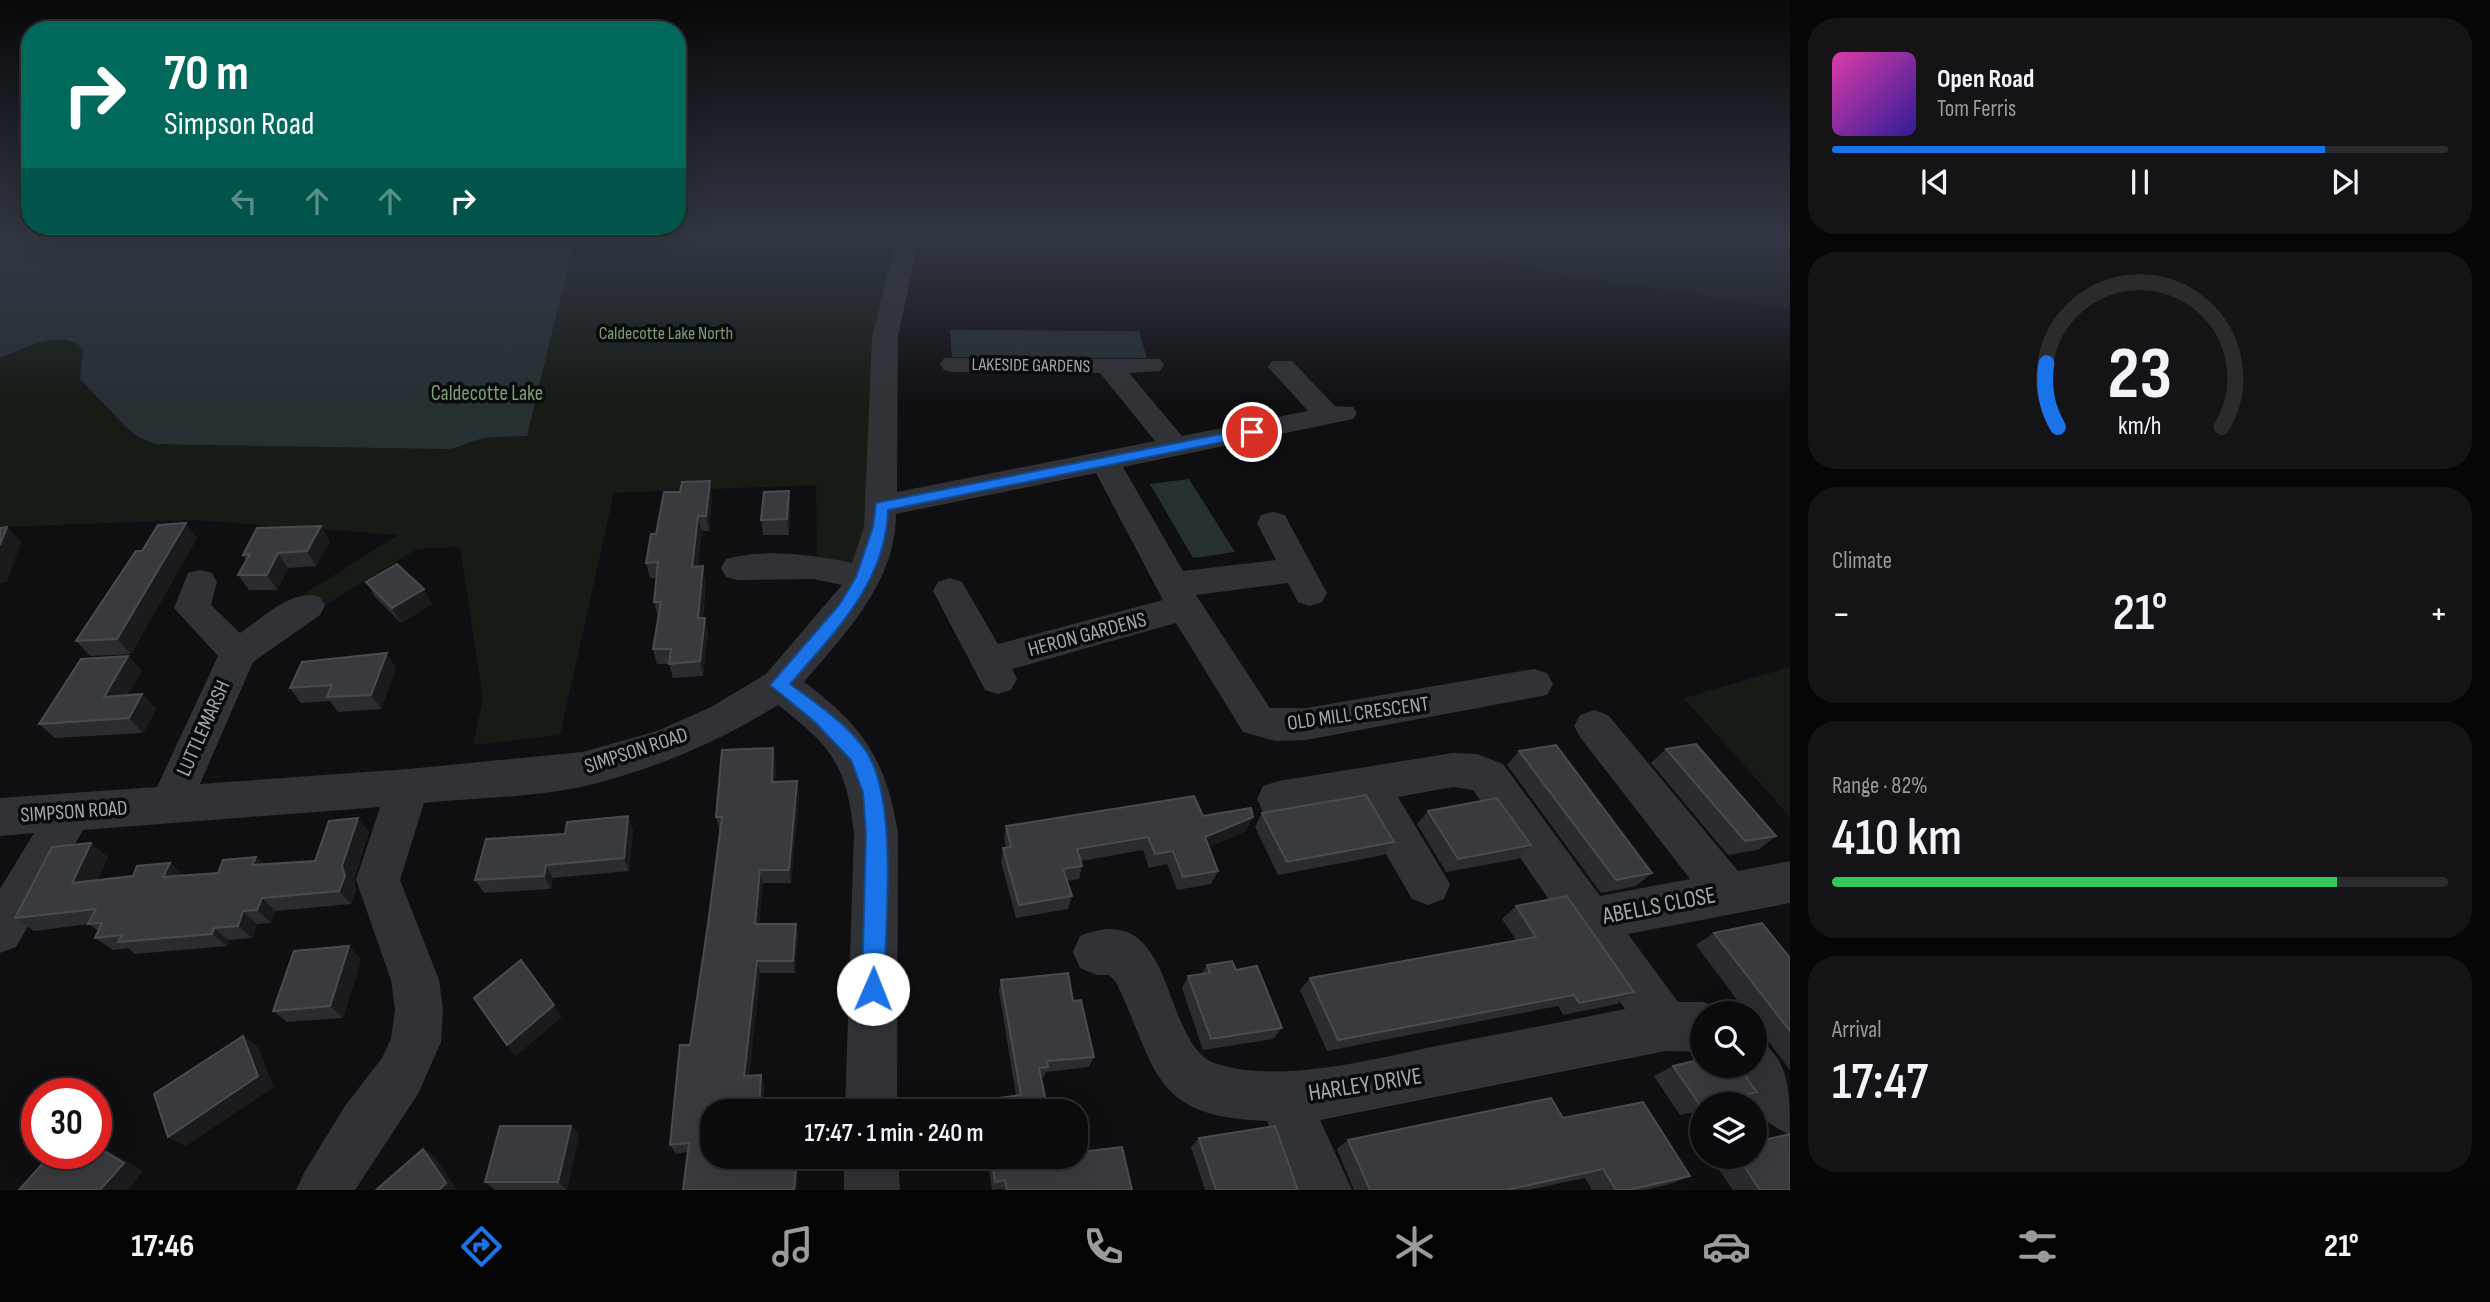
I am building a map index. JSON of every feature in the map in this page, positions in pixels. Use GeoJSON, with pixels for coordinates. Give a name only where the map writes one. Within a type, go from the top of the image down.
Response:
{"type":"FeatureCollection","features":[{"type":"Feature","properties":{"kind":"street","name":"SIMPSON ROAD"},"geometry":{"type":"LineString","coordinates":[[0,817],[408,787],[583,769],[665,745],[725,718],[779,685],[846,608],[864,578],[880,527],[885,337],[895,293]]}},
{"type":"Feature","properties":{"kind":"street","name":"LAKESIDE GARDENS"},"geometry":{"type":"LineString","coordinates":[[954,364],[1150,365]]}},
{"type":"Feature","properties":{"kind":"street","name":"LAKESIDE GARDENS"},"geometry":{"type":"LineString","coordinates":[[1108,365],[1176,448]]}},
{"type":"Feature","properties":{"kind":"street"},"geometry":{"type":"LineString","coordinates":[[881,506],[1106,463],[1335,414],[1282,367]]}},
{"type":"Feature","properties":{"kind":"street","name":"OLD MILL CRESCENT"},"geometry":{"type":"LineString","coordinates":[[1106,463],[1178,596],[1256,721],[1306,724],[1534,684]]}},
{"type":"Feature","properties":{"kind":"street"},"geometry":{"type":"LineString","coordinates":[[1178,596],[1303,581],[1273,523]]}},
{"type":"Feature","properties":{"kind":"street"},"geometry":{"type":"LineString","coordinates":[[738,568],[813,567],[864,578]]}},
{"type":"Feature","properties":{"kind":"street"},"geometry":{"type":"LineString","coordinates":[[200,582],[192,608],[238,653],[307,606]]}},
{"type":"Feature","properties":{"kind":"street","name":"HERON GARDENS"},"geometry":{"type":"LineString","coordinates":[[950,591],[994,670],[1178,596]]}},
{"type":"Feature","properties":{"kind":"street","name":"LUTTLEMARSH"},"geometry":{"type":"LineString","coordinates":[[170,805],[238,653]]}},
{"type":"Feature","properties":{"kind":"street"},"geometry":{"type":"LineString","coordinates":[[779,685],[821,717],[859,756],[872,792],[876,833],[871,1099]]}},
{"type":"Feature","properties":{"kind":"street","name":"ABELLS CLOSE"},"geometry":{"type":"LineString","coordinates":[[1278,799],[1464,770],[1488,777],[1592,919],[1727,892],[1594,726]]}},
{"type":"Feature","properties":{"kind":"street"},"geometry":{"type":"LineString","coordinates":[[1367,784],[1428,884]]}},
{"type":"Feature","properties":{"kind":"street"},"geometry":{"type":"LineString","coordinates":[[324,1190],[364,1125],[400,1076],[416,1042],[419,1009],[415,980],[378,880],[408,787]]}},
{"type":"Feature","properties":{"kind":"street"},"geometry":{"type":"LineString","coordinates":[[0,931],[71,811]]}},
{"type":"Feature","properties":{"kind":"street"},"geometry":{"type":"LineString","coordinates":[[1727,892],[1790,882]]}},
{"type":"Feature","properties":{"kind":"street","name":"HARLEY DRIVE"},"geometry":{"type":"LineString","coordinates":[[1097,952],[1111,951],[1124,955],[1133,965],[1169,1051],[1182,1070],[1200,1084],[1216,1090],[1282,1095],[1332,1093],[1684,1026],[1592,919]]}},
{"type":"Feature","properties":{"kind":"street"},"geometry":{"type":"LineString","coordinates":[[1766,1078],[1790,1109]]}},
{"type":"Feature","properties":{"kind":"street"},"geometry":{"type":"LineString","coordinates":[[1282,1095],[1324,1190]]}},
{"type":"Feature","properties":{"kind":"street"},"geometry":{"type":"LineString","coordinates":[[871,1169],[872,1190]]}},
{"type":"Feature","properties":{"kind":"green space","name":"Caldecotte Lake"},"geometry":{"type":"Polygon","coordinates":[[[0,293],[895,293],[885,337],[864,578],[817,557],[816,485],[614,493],[560,735],[473,745],[483,699],[460,547],[417,549],[317,610],[299,597],[398,535],[193,520],[0,527],[0,293]]]}},
{"type":"Feature","properties":{"kind":"green space"},"geometry":{"type":"Polygon","coordinates":[[[1685,293],[1790,293],[1790,309],[1685,293]]]}},
{"type":"Feature","properties":{"kind":"green space"},"geometry":{"type":"Polygon","coordinates":[[[1790,667],[1790,817],[1684,698],[1790,667]]]}},
{"type":"Feature","properties":{"kind":"shaded area","name":"Caldecotte Lake"},"geometry":{"type":"Polygon","coordinates":[[[0,293],[562,293],[527,436],[486,438],[446,449],[155,444],[138,437],[125,426],[80,379],[83,349],[75,343],[65,340],[42,342],[0,358],[0,293]]]}},
{"type":"Feature","properties":{"kind":"shaded area"},"geometry":{"type":"Polygon","coordinates":[[[950,330],[1139,331],[1147,358],[952,357],[950,330]]]}},
{"type":"Feature","properties":{"kind":"shaded area"},"geometry":{"type":"Polygon","coordinates":[[[1189,479],[1235,552],[1193,558],[1150,484],[1189,479]]]}},
{"type":"Feature","properties":{"kind":"building"},"geometry":{"type":"Polygon","coordinates":[[[710,481],[706,516],[698,516],[692,567],[703,566],[698,618],[705,618],[700,661],[669,664],[671,649],[653,649],[661,602],[654,602],[658,562],[646,563],[651,534],[656,534],[664,492],[680,492],[682,482],[710,481]]]}},
{"type":"Feature","properties":{"kind":"building"},"geometry":{"type":"Polygon","coordinates":[[[789,491],[787,519],[761,520],[764,492],[789,491]]]}},
{"type":"Feature","properties":{"kind":"building"},"geometry":{"type":"Polygon","coordinates":[[[186,523],[117,639],[76,641],[136,551],[142,551],[158,525],[186,523]]]}},
{"type":"Feature","properties":{"kind":"building"},"geometry":{"type":"Polygon","coordinates":[[[321,526],[307,551],[278,553],[267,575],[238,575],[250,554],[243,555],[257,528],[321,526]]]}},
{"type":"Feature","properties":{"kind":"building"},"geometry":{"type":"Polygon","coordinates":[[[7,527],[0,545],[0,528],[7,527]]]}},
{"type":"Feature","properties":{"kind":"building"},"geometry":{"type":"Polygon","coordinates":[[[397,564],[424,589],[392,608],[366,582],[397,564]]]}},
{"type":"Feature","properties":{"kind":"building"},"geometry":{"type":"Polygon","coordinates":[[[387,653],[371,695],[327,697],[332,685],[290,688],[302,662],[387,653]]]}},
{"type":"Feature","properties":{"kind":"building"},"geometry":{"type":"Polygon","coordinates":[[[128,656],[104,697],[142,694],[129,718],[39,724],[81,659],[128,656]]]}},
{"type":"Feature","properties":{"kind":"building"},"geometry":{"type":"Polygon","coordinates":[[[1696,744],[1776,836],[1745,841],[1666,749],[1696,744]]]}},
{"type":"Feature","properties":{"kind":"building"},"geometry":{"type":"Polygon","coordinates":[[[1556,745],[1652,873],[1616,880],[1519,751],[1556,745]]]}},
{"type":"Feature","properties":{"kind":"building"},"geometry":{"type":"Polygon","coordinates":[[[773,748],[772,782],[797,781],[789,870],[760,870],[755,924],[796,924],[793,961],[757,961],[744,1076],[761,1075],[760,1099],[700,1099],[700,1169],[796,1169],[794,1190],[683,1190],[689,1143],[670,1145],[680,1045],[690,1045],[708,924],[722,817],[716,817],[722,750],[773,748]]]}},
{"type":"Feature","properties":{"kind":"building"},"geometry":{"type":"Polygon","coordinates":[[[1366,795],[1394,842],[1287,862],[1262,813],[1366,795]]]}},
{"type":"Feature","properties":{"kind":"building"},"geometry":{"type":"Polygon","coordinates":[[[1194,796],[1203,816],[1251,808],[1253,817],[1205,837],[1218,871],[1183,877],[1173,851],[1155,854],[1148,837],[1077,849],[1082,866],[1063,869],[1072,896],[1019,905],[1003,848],[1011,847],[1006,826],[1194,796]]]}},
{"type":"Feature","properties":{"kind":"building"},"geometry":{"type":"Polygon","coordinates":[[[1497,798],[1531,845],[1458,859],[1428,811],[1497,798]]]}},
{"type":"Feature","properties":{"kind":"building"},"geometry":{"type":"Polygon","coordinates":[[[628,816],[624,858],[546,865],[544,876],[475,880],[486,839],[565,834],[567,822],[628,816]]]}},
{"type":"Feature","properties":{"kind":"building"},"geometry":{"type":"Polygon","coordinates":[[[358,818],[342,866],[345,876],[339,891],[262,898],[257,910],[243,911],[238,926],[214,928],[212,934],[118,942],[122,935],[95,938],[102,923],[88,924],[96,909],[15,918],[52,847],[91,843],[72,883],[133,876],[137,866],[170,863],[163,877],[218,873],[223,860],[256,857],[252,865],[315,861],[329,821],[358,818]]]}},
{"type":"Feature","properties":{"kind":"building"},"geometry":{"type":"Polygon","coordinates":[[[1567,896],[1634,992],[1579,1003],[1574,995],[1338,1040],[1310,978],[1536,937],[1516,906],[1567,896]]]}},
{"type":"Feature","properties":{"kind":"building"},"geometry":{"type":"Polygon","coordinates":[[[1762,923],[1790,958],[1790,1031],[1767,1001],[1714,933],[1762,923]]]}},
{"type":"Feature","properties":{"kind":"building"},"geometry":{"type":"Polygon","coordinates":[[[349,946],[330,1006],[273,1011],[294,951],[349,946]]]}},
{"type":"Feature","properties":{"kind":"building"},"geometry":{"type":"Polygon","coordinates":[[[521,960],[554,1005],[507,1045],[474,998],[521,960]]]}},
{"type":"Feature","properties":{"kind":"building"},"geometry":{"type":"Polygon","coordinates":[[[1232,961],[1236,970],[1257,966],[1282,1028],[1211,1039],[1188,976],[1210,973],[1207,965],[1232,961]]]}},
{"type":"Feature","properties":{"kind":"building"},"geometry":{"type":"Polygon","coordinates":[[[1068,973],[1073,1001],[1081,1000],[1094,1057],[1047,1061],[1048,1067],[1039,1068],[1045,1099],[990,1099],[1021,1095],[1001,980],[1068,973]]]}},
{"type":"Feature","properties":{"kind":"building"},"geometry":{"type":"Polygon","coordinates":[[[243,1036],[258,1076],[168,1137],[154,1094],[243,1036]]]}},
{"type":"Feature","properties":{"kind":"building"},"geometry":{"type":"Polygon","coordinates":[[[1690,1062],[1690,1078],[1747,1078],[1757,1092],[1691,1092],[1673,1066],[1690,1062]]]}},
{"type":"Feature","properties":{"kind":"building"},"geometry":{"type":"Polygon","coordinates":[[[1551,1098],[1563,1118],[1643,1102],[1690,1176],[1628,1190],[1616,1190],[1603,1169],[1506,1190],[1370,1190],[1348,1140],[1551,1098]]]}},
{"type":"Feature","properties":{"kind":"building"},"geometry":{"type":"Polygon","coordinates":[[[500,1126],[571,1126],[558,1182],[485,1182],[500,1126]]]}},
{"type":"Feature","properties":{"kind":"building"},"geometry":{"type":"Polygon","coordinates":[[[1275,1126],[1298,1190],[1216,1190],[1199,1138],[1275,1126]]]}},
{"type":"Feature","properties":{"kind":"building"},"geometry":{"type":"Polygon","coordinates":[[[1790,1134],[1790,1190],[1760,1190],[1746,1169],[1767,1169],[1767,1139],[1790,1134]]]}},
{"type":"Feature","properties":{"kind":"building"},"geometry":{"type":"Polygon","coordinates":[[[1122,1147],[1132,1190],[1007,1190],[1005,1180],[995,1182],[993,1169],[1088,1169],[1088,1151],[1122,1147]]]}},
{"type":"Feature","properties":{"kind":"building"},"geometry":{"type":"Polygon","coordinates":[[[423,1149],[446,1183],[439,1190],[376,1190],[423,1149]]]}},
{"type":"Feature","properties":{"kind":"building"},"geometry":{"type":"Polygon","coordinates":[[[112,1156],[124,1163],[100,1190],[19,1190],[38,1169],[112,1169],[112,1156]]]}},
{"type":"Feature","properties":{"kind":"route"},"geometry":{"type":"LineString","coordinates":[[873,989],[876,833],[872,792],[859,756],[821,717],[779,685],[846,608],[864,578],[880,527],[881,506],[1252,432]]}},
{"type":"Feature","properties":{"kind":"park label","name":"Caldecotte Lake North"},"geometry":{"type":"Point","coordinates":[666,333]}}]}
